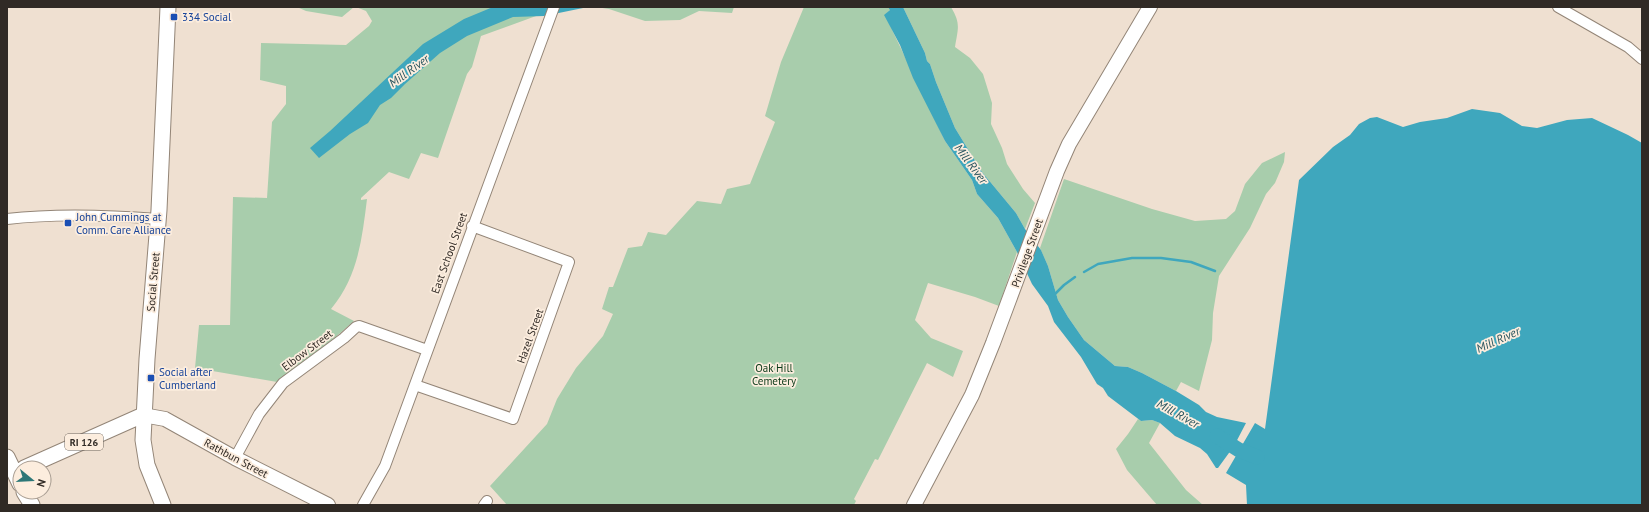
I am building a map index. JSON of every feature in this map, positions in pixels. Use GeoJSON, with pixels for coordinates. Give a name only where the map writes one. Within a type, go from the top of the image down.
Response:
{"type":"FeatureCollection","features":[{"type":"Feature","properties":{"kind":"main road","name":"Social Street"},"geometry":{"type":"LineString","coordinates":[[163,505],[147,465],[144,452],[143,415],[158,219],[168,7]]}},
{"type":"Feature","properties":{"kind":"main road","name":"Privilege Street"},"geometry":{"type":"LineString","coordinates":[[914,505],[972,395],[1057,171],[1069,144],[1150,7]]}},
{"type":"Feature","properties":{"kind":"main road","name":"Rathbun Street"},"geometry":{"type":"LineString","coordinates":[[143,415],[165,419],[235,458],[328,505]]}},
{"type":"Feature","properties":{"kind":"main road","name":"RI 126"},"geometry":{"type":"LineString","coordinates":[[47,460],[143,415]]}},
{"type":"Feature","properties":{"kind":"street"},"geometry":{"type":"LineString","coordinates":[[1558,7],[1628,47],[1642,59]]}},
{"type":"Feature","properties":{"kind":"street","name":"East School Street"},"geometry":{"type":"LineString","coordinates":[[363,505],[385,466],[472,226],[553,11]]}},
{"type":"Feature","properties":{"kind":"street"},"geometry":{"type":"LineString","coordinates":[[7,220],[58,215],[117,216],[158,219]]}},
{"type":"Feature","properties":{"kind":"street","name":"Hazel Street"},"geometry":{"type":"LineString","coordinates":[[415,385],[513,419],[569,262],[472,226]]}},
{"type":"Feature","properties":{"kind":"street","name":"Elbow Street"},"geometry":{"type":"LineString","coordinates":[[235,458],[259,414],[283,383],[344,338],[356,327],[360,326],[427,350]]}},
{"type":"Feature","properties":{"kind":"green space"},"geometry":{"type":"Polygon","coordinates":[[[297,7],[354,7],[342,17],[306,11],[297,7]]]}},
{"type":"Feature","properties":{"kind":"green space"},"geometry":{"type":"Polygon","coordinates":[[[356,7],[549,7],[547,12],[481,36],[472,67],[467,74],[438,158],[421,153],[409,179],[389,172],[361,198],[361,200],[367,199],[361,243],[353,271],[340,297],[331,309],[354,321],[283,383],[195,368],[199,325],[230,325],[233,197],[267,198],[272,122],[286,104],[286,86],[260,80],[261,43],[346,45],[369,26],[372,21],[366,11],[356,7]]]}},
{"type":"Feature","properties":{"kind":"green space"},"geometry":{"type":"Polygon","coordinates":[[[596,7],[734,7],[732,13],[699,11],[680,20],[645,21],[609,9],[596,7]]]}},
{"type":"Feature","properties":{"kind":"green space","name":"Oak Hill Cemetery"},"geometry":{"type":"Polygon","coordinates":[[[804,7],[890,7],[891,9],[885,15],[945,141],[972,180],[977,194],[998,218],[1017,252],[999,306],[928,283],[915,320],[931,338],[963,351],[953,377],[927,363],[878,460],[875,459],[854,499],[856,501],[854,505],[507,505],[490,486],[547,424],[557,399],[576,368],[603,336],[613,314],[602,309],[609,287],[613,287],[628,248],[642,246],[648,232],[666,235],[697,201],[721,204],[727,189],[750,184],[775,122],[765,116],[781,62],[804,7]]]}},
{"type":"Feature","properties":{"kind":"green space"},"geometry":{"type":"Polygon","coordinates":[[[903,7],[951,7],[958,26],[955,47],[970,58],[983,74],[992,103],[991,124],[1002,148],[1007,164],[1023,189],[1035,203],[1025,229],[1016,213],[982,172],[955,128],[930,64],[927,61],[925,53],[903,7]]]}},
{"type":"Feature","properties":{"kind":"green space"},"geometry":{"type":"Polygon","coordinates":[[[1285,152],[1284,162],[1275,183],[1266,194],[1250,228],[1219,276],[1213,313],[1212,340],[1199,391],[1181,382],[1176,391],[1128,367],[1115,366],[1084,340],[1058,300],[1048,266],[1040,248],[1064,179],[1152,209],[1195,221],[1226,219],[1235,211],[1245,184],[1262,163],[1285,152]]]}},
{"type":"Feature","properties":{"kind":"green space"},"geometry":{"type":"Polygon","coordinates":[[[1138,419],[1141,421],[1152,420],[1160,423],[1149,443],[1186,490],[1203,505],[1157,505],[1127,470],[1116,449],[1138,419]]]}},
{"type":"Feature","properties":{"kind":"water"},"geometry":{"type":"Polygon","coordinates":[[[493,7],[588,7],[544,16],[513,17],[467,36],[440,53],[391,98],[380,105],[368,123],[350,134],[319,158],[310,148],[423,44],[464,19],[493,7]]]}},
{"type":"Feature","properties":{"kind":"water"},"geometry":{"type":"Polygon","coordinates":[[[888,7],[903,7],[925,53],[927,61],[930,64],[955,128],[982,172],[1016,213],[1025,229],[1041,250],[1048,266],[1058,300],[1084,340],[1115,366],[1128,367],[1142,373],[1176,391],[1199,405],[1206,412],[1217,417],[1246,423],[1234,446],[1218,468],[1216,468],[1207,454],[1200,448],[1175,436],[1160,423],[1152,420],[1141,421],[1108,396],[1103,388],[1097,384],[1081,357],[1054,322],[1048,306],[1032,284],[1017,252],[998,218],[977,194],[972,180],[945,141],[913,78],[900,45],[884,15],[890,10],[888,7]]]}},
{"type":"Feature","properties":{"kind":"water"},"geometry":{"type":"Polygon","coordinates":[[[1472,109],[1500,113],[1522,126],[1537,128],[1567,120],[1592,118],[1642,143],[1642,505],[1247,505],[1246,485],[1226,473],[1255,423],[1265,429],[1299,180],[1333,147],[1350,135],[1359,124],[1370,118],[1377,117],[1403,127],[1420,122],[1447,118],[1472,109]]]}},
{"type":"Feature","properties":{"kind":"waterway"},"geometry":{"type":"LineString","coordinates":[[1084,272],[1098,264],[1132,258],[1161,258],[1191,262],[1215,271]]}},
{"type":"Feature","properties":{"kind":"waterway"},"geometry":{"type":"LineString","coordinates":[[1054,295],[1075,277]]}},
{"type":"Feature","properties":{"kind":"waterway","name":"Mill River"},"geometry":{"type":"LineString","coordinates":[[1217,436],[1239,450],[1257,457]]}},
{"type":"Feature","properties":{"kind":"place","name":"334 Social"},"geometry":{"type":"Point","coordinates":[174,17]}},
{"type":"Feature","properties":{"kind":"place","name":"John Cummings at Comm. Care Alliance"},"geometry":{"type":"Point","coordinates":[68,223]}},
{"type":"Feature","properties":{"kind":"place","name":"Social after Cumberland"},"geometry":{"type":"Point","coordinates":[151,378]}}]}
